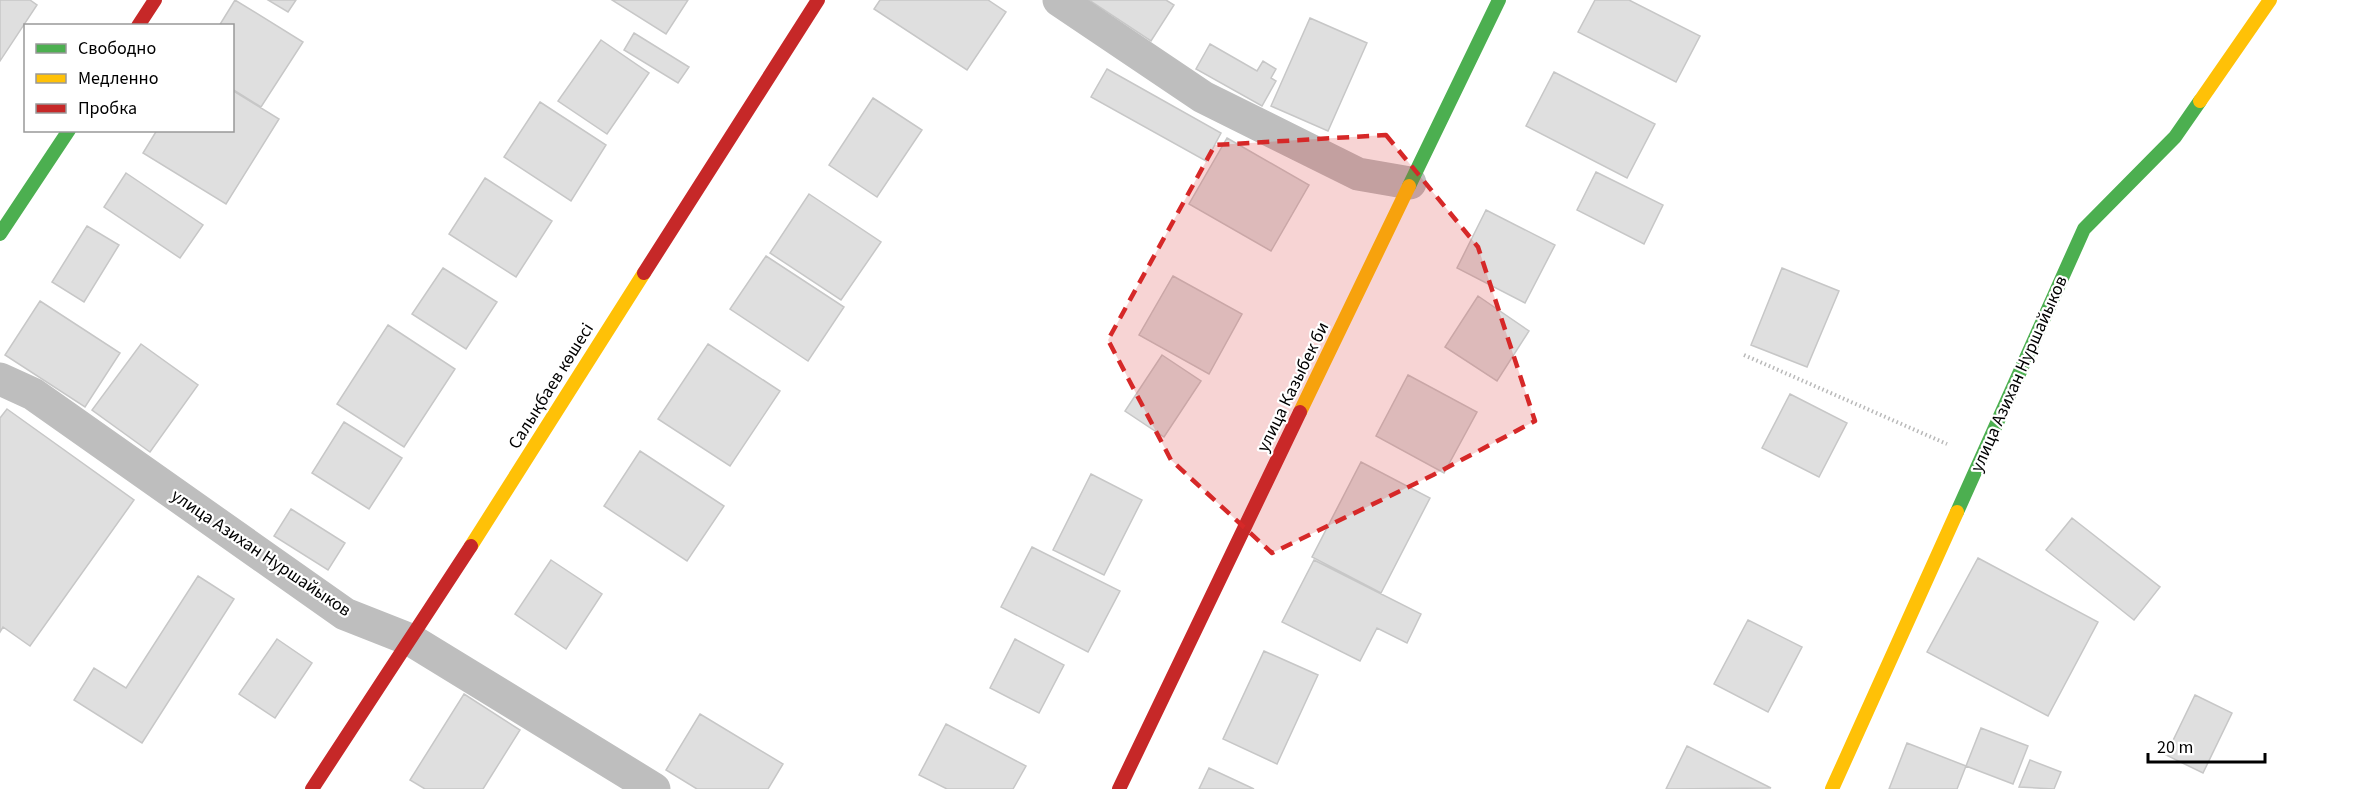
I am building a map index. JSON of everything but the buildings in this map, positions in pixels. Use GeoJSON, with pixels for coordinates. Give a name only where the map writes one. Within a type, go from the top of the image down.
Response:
{"type":"FeatureCollection","features":[{"type":"Feature","properties":{"kind":"street"},"geometry":{"type":"LineString","coordinates":[[139,24],[155,0]]}},
{"type":"Feature","properties":{"kind":"street","name":"Салықбаев көшесі"},"geometry":{"type":"LineString","coordinates":[[312,789],[411,640],[818,0]]}},
{"type":"Feature","properties":{"kind":"street"},"geometry":{"type":"LineString","coordinates":[[1059,0],[1203,97],[1358,174],[1410,183]]}},
{"type":"Feature","properties":{"kind":"street","name":"улица Казыбек би"},"geometry":{"type":"LineString","coordinates":[[1119,789],[1499,0]]}},
{"type":"Feature","properties":{"kind":"street","name":"улица Азихан Нуршайыков"},"geometry":{"type":"LineString","coordinates":[[1832,789],[2084,229],[2175,137],[2270,0]]}},
{"type":"Feature","properties":{"kind":"street"},"geometry":{"type":"LineString","coordinates":[[0,234],[68,132]]}},
{"type":"Feature","properties":{"kind":"street","name":"улица Азихан Нуршайыков"},"geometry":{"type":"LineString","coordinates":[[0,379],[33,394],[345,614],[411,640],[654,789]]}},
{"type":"Feature","properties":{"kind":"path"},"geometry":{"type":"LineString","coordinates":[[1744,355],[1981,458]]}},
{"type":"Feature","properties":{"kind":"highlighted area"},"geometry":{"type":"Polygon","coordinates":[[[1386,135],[1478,247],[1535,421],[1433,475],[1272,553],[1171,460],[1108,340],[1215,145],[1386,135]]]}},
{"type":"Feature","properties":{"kind":"traffic: fast"},"geometry":{"type":"LineString","coordinates":[[1409,186],[1499,0]]}},
{"type":"Feature","properties":{"kind":"traffic: fast"},"geometry":{"type":"LineString","coordinates":[[1957,512],[2084,229],[2175,137],[2200,101]]}},
{"type":"Feature","properties":{"kind":"traffic: fast"},"geometry":{"type":"LineString","coordinates":[[0,234],[68,132]]}},
{"type":"Feature","properties":{"kind":"traffic: slow"},"geometry":{"type":"LineString","coordinates":[[2200,101],[2270,0]]}},
{"type":"Feature","properties":{"kind":"traffic: slow"},"geometry":{"type":"LineString","coordinates":[[1300,412],[1409,186]]}},
{"type":"Feature","properties":{"kind":"traffic: slow"},"geometry":{"type":"LineString","coordinates":[[471,546],[644,273]]}},
{"type":"Feature","properties":{"kind":"traffic: slow"},"geometry":{"type":"LineString","coordinates":[[1832,789],[1957,512]]}},
{"type":"Feature","properties":{"kind":"traffic: jam"},"geometry":{"type":"LineString","coordinates":[[139,24],[155,0]]}},
{"type":"Feature","properties":{"kind":"traffic: jam"},"geometry":{"type":"LineString","coordinates":[[644,273],[818,0]]}},
{"type":"Feature","properties":{"kind":"traffic: jam"},"geometry":{"type":"LineString","coordinates":[[1119,789],[1300,412]]}},
{"type":"Feature","properties":{"kind":"traffic: jam"},"geometry":{"type":"LineString","coordinates":[[312,789],[471,546]]}}]}
